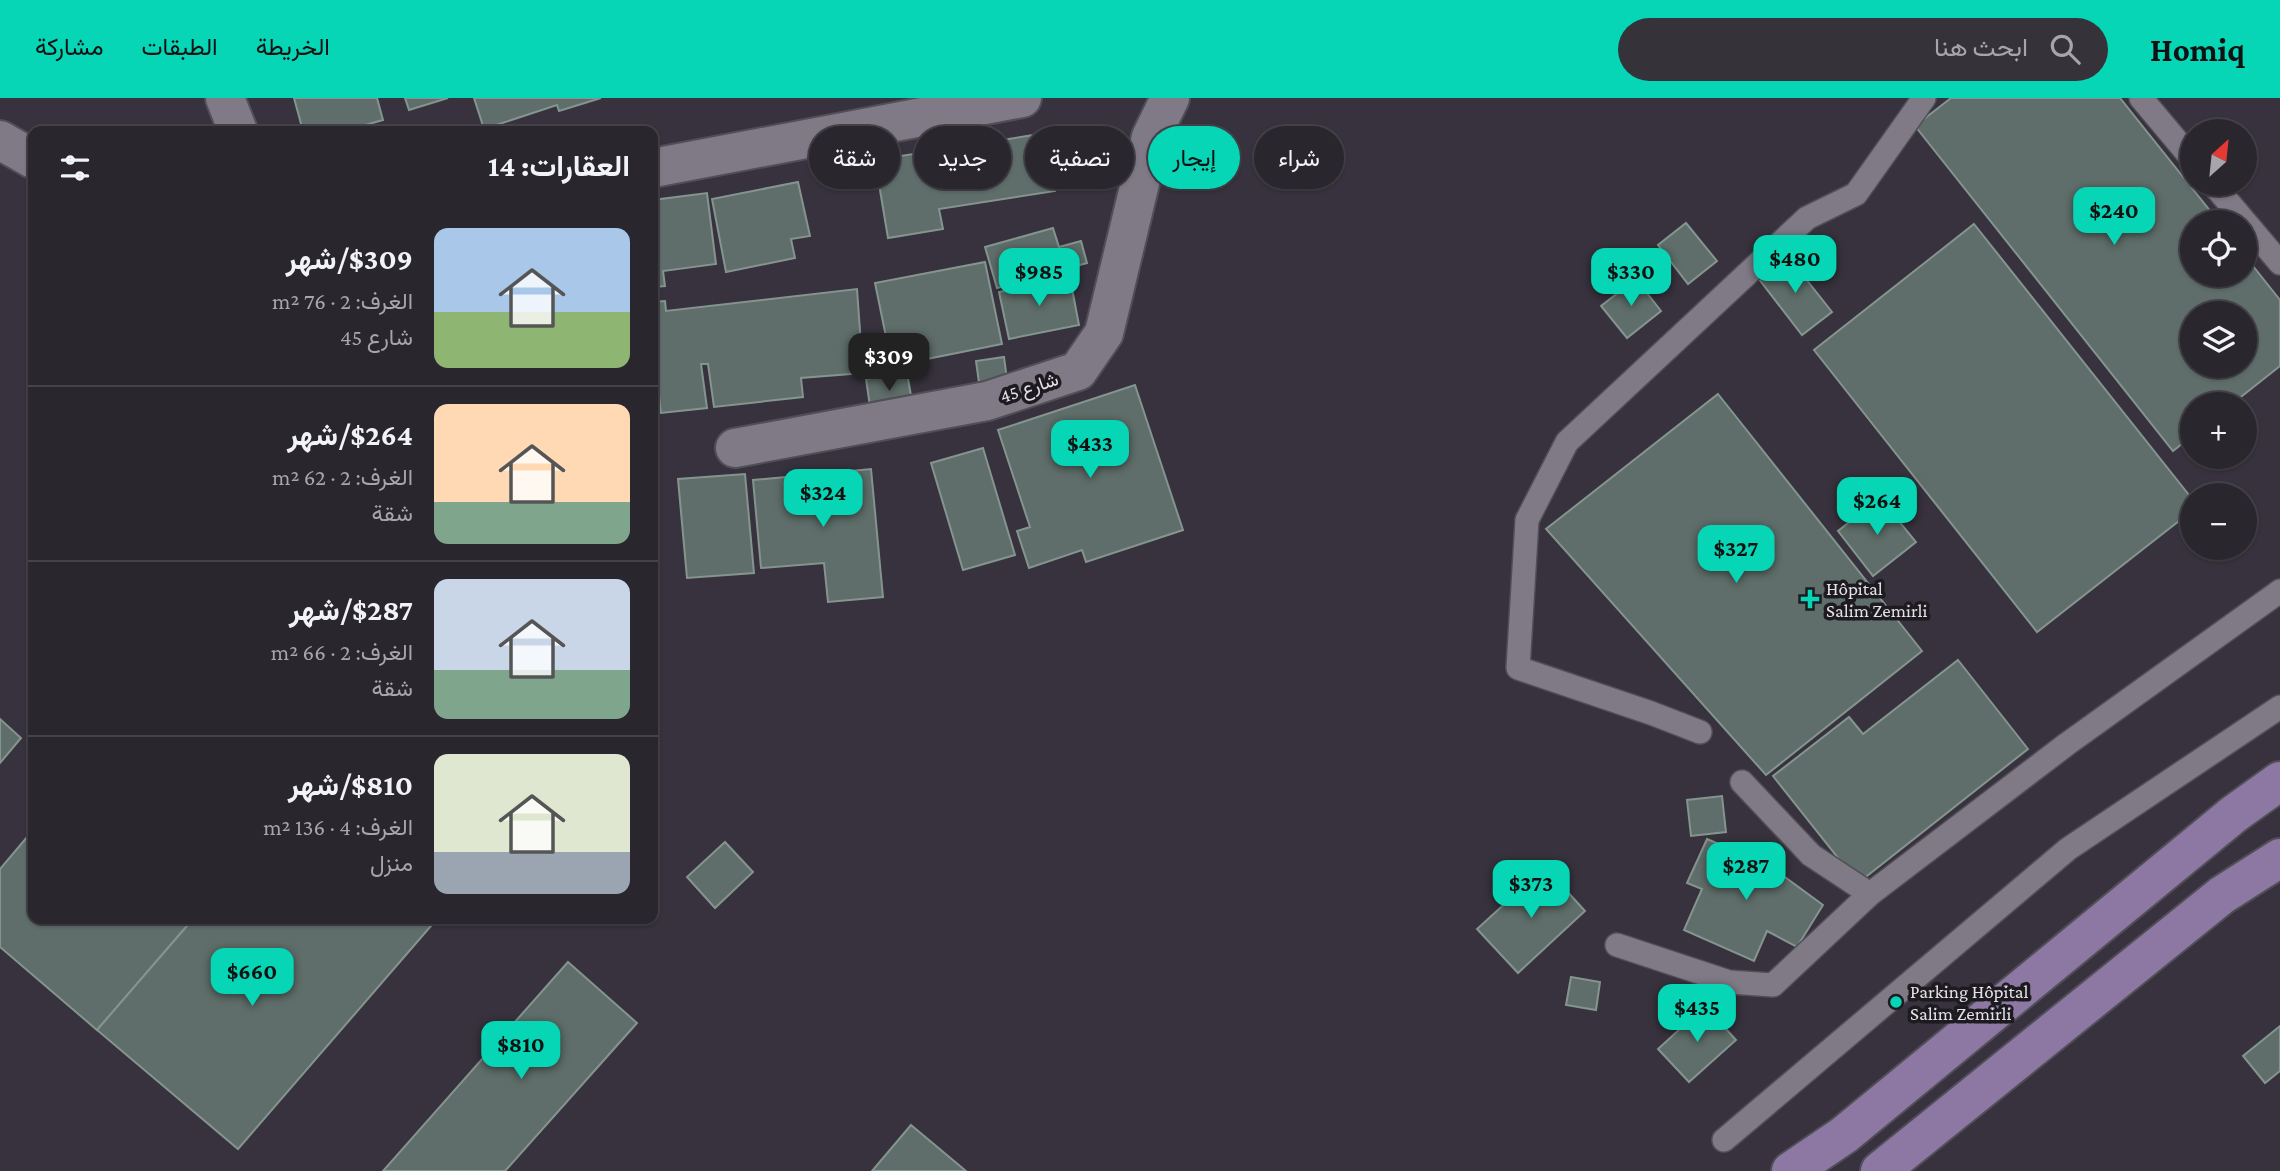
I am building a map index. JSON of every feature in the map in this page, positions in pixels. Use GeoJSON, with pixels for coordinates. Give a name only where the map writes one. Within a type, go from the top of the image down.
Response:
{"type":"FeatureCollection","features":[{"type":"Feature","properties":{"kind":"main road"},"geometry":{"type":"LineString","coordinates":[[1791,1171],[1844,1135],[2234,814],[2280,781]]}},
{"type":"Feature","properties":{"kind":"main road"},"geometry":{"type":"LineString","coordinates":[[1880,1171],[2222,895],[2280,858]]}},
{"type":"Feature","properties":{"kind":"street"},"geometry":{"type":"LineString","coordinates":[[225,98],[236,126]]}},
{"type":"Feature","properties":{"kind":"street"},"geometry":{"type":"LineString","coordinates":[[658,166],[1022,98]]}},
{"type":"Feature","properties":{"kind":"street","name":"شارع 45"},"geometry":{"type":"LineString","coordinates":[[734,448],[987,401],[1078,371],[1104,333],[1151,137],[1170,98]]}},
{"type":"Feature","properties":{"kind":"street"},"geometry":{"type":"LineString","coordinates":[[0,140],[28,156]]}},
{"type":"Feature","properties":{"kind":"lane"},"geometry":{"type":"LineString","coordinates":[[1700,732],[1518,668],[1527,520],[1567,442],[1807,218],[1856,194],[1924,98]]}},
{"type":"Feature","properties":{"kind":"lane"},"geometry":{"type":"LineString","coordinates":[[2141,98],[2180,144]]}},
{"type":"Feature","properties":{"kind":"lane"},"geometry":{"type":"LineString","coordinates":[[2223,196],[2280,263]]}},
{"type":"Feature","properties":{"kind":"lane"},"geometry":{"type":"LineString","coordinates":[[1617,945],[1729,982],[1773,985],[1870,894],[2067,744],[2280,591]]}},
{"type":"Feature","properties":{"kind":"lane"},"geometry":{"type":"LineString","coordinates":[[1724,1140],[2068,849],[2280,708]]}},
{"type":"Feature","properties":{"kind":"lane"},"geometry":{"type":"LineString","coordinates":[[1742,782],[1811,855],[1870,894]]}},
{"type":"Feature","properties":{"kind":"building"},"geometry":{"type":"Polygon","coordinates":[[[294,98],[377,98],[383,120],[362,126],[302,126],[294,98]]]}},
{"type":"Feature","properties":{"kind":"building"},"geometry":{"type":"Polygon","coordinates":[[[405,98],[448,98],[409,110],[405,98]]]}},
{"type":"Feature","properties":{"kind":"building"},"geometry":{"type":"Polygon","coordinates":[[[474,98],[601,98],[559,111],[557,105],[493,126],[483,126],[474,98]]]}},
{"type":"Feature","properties":{"kind":"building"},"geometry":{"type":"Polygon","coordinates":[[[1951,98],[2120,98],[2180,173],[2180,196],[2198,196],[2209,210],[2180,210],[2180,287],[2257,287],[2257,271],[2280,300],[2280,366],[2247,392],[2180,392],[2180,445],[2173,451],[1915,126],[1951,98]]]}},
{"type":"Feature","properties":{"kind":"building"},"geometry":{"type":"Polygon","coordinates":[[[1025,136],[1025,189],[1055,191],[939,209],[943,229],[888,238],[880,189],[900,189],[900,156],[914,154],[914,189],[1011,189],[1011,139],[1025,136]]]}},
{"type":"Feature","properties":{"kind":"building"},"geometry":{"type":"Polygon","coordinates":[[[798,182],[810,236],[791,239],[795,258],[726,272],[712,199],[798,182]]]}},
{"type":"Feature","properties":{"kind":"building"},"geometry":{"type":"Polygon","coordinates":[[[707,193],[716,264],[663,271],[665,286],[658,287],[658,199],[707,193]]]}},
{"type":"Feature","properties":{"kind":"building"},"geometry":{"type":"Polygon","coordinates":[[[1686,223],[1717,261],[1688,284],[1658,245],[1686,223]]]}},
{"type":"Feature","properties":{"kind":"building"},"geometry":{"type":"Polygon","coordinates":[[[1974,224],[2180,484],[2180,520],[2037,632],[1814,350],[1974,224]]]}},
{"type":"Feature","properties":{"kind":"building"},"geometry":{"type":"Polygon","coordinates":[[[1053,228],[1059,247],[1081,241],[1087,263],[997,288],[985,247],[1053,228]]]}},
{"type":"Feature","properties":{"kind":"building"},"geometry":{"type":"Polygon","coordinates":[[[1787,255],[1832,312],[1802,335],[1758,278],[1787,255]]]}},
{"type":"Feature","properties":{"kind":"building"},"geometry":{"type":"Polygon","coordinates":[[[985,262],[1002,344],[892,366],[875,283],[985,262]]]}},
{"type":"Feature","properties":{"kind":"building"},"geometry":{"type":"Polygon","coordinates":[[[1070,278],[1079,325],[1009,339],[999,292],[1070,278]]]}},
{"type":"Feature","properties":{"kind":"building"},"geometry":{"type":"Polygon","coordinates":[[[1636,279],[1661,311],[1627,338],[1601,306],[1636,279]]]}},
{"type":"Feature","properties":{"kind":"building"},"geometry":{"type":"Polygon","coordinates":[[[857,289],[863,373],[801,378],[803,397],[714,407],[708,364],[701,364],[707,408],[661,413],[658,386],[658,302],[665,301],[666,311],[857,289]]]}},
{"type":"Feature","properties":{"kind":"building"},"geometry":{"type":"Polygon","coordinates":[[[1004,357],[1008,387],[980,390],[976,361],[1004,357]]]}},
{"type":"Feature","properties":{"kind":"building"},"geometry":{"type":"Polygon","coordinates":[[[907,373],[913,407],[871,413],[866,379],[907,373]]]}},
{"type":"Feature","properties":{"kind":"building"},"geometry":{"type":"Polygon","coordinates":[[[1135,385],[1183,530],[1086,562],[1082,550],[1029,568],[1017,531],[1030,527],[998,430],[1135,385]]]}},
{"type":"Feature","properties":{"kind":"building"},"geometry":{"type":"Polygon","coordinates":[[[1718,394],[1922,651],[1766,775],[1546,529],[1718,394]]]}},
{"type":"Feature","properties":{"kind":"building"},"geometry":{"type":"Polygon","coordinates":[[[983,448],[1015,555],[963,570],[931,463],[983,448]]]}},
{"type":"Feature","properties":{"kind":"building"},"geometry":{"type":"Polygon","coordinates":[[[871,469],[883,597],[828,602],[824,563],[761,568],[753,480],[871,469]]]}},
{"type":"Feature","properties":{"kind":"building"},"geometry":{"type":"Polygon","coordinates":[[[745,474],[754,573],[687,578],[678,479],[745,474]]]}},
{"type":"Feature","properties":{"kind":"building"},"geometry":{"type":"Polygon","coordinates":[[[1880,498],[1916,542],[1873,576],[1838,531],[1880,498]]]}},
{"type":"Feature","properties":{"kind":"building"},"geometry":{"type":"Polygon","coordinates":[[[1958,660],[2028,749],[1858,883],[1773,776],[1849,717],[1863,734],[1958,660]]]}},
{"type":"Feature","properties":{"kind":"building"},"geometry":{"type":"Polygon","coordinates":[[[0,719],[21,738],[0,763],[0,719]]]}},
{"type":"Feature","properties":{"kind":"building"},"geometry":{"type":"Polygon","coordinates":[[[1722,796],[1726,832],[1691,836],[1687,800],[1722,796]]]}},
{"type":"Feature","properties":{"kind":"building"},"geometry":{"type":"Polygon","coordinates":[[[28,836],[28,924],[189,924],[97,1030],[0,947],[0,869],[28,836]]]}},
{"type":"Feature","properties":{"kind":"building"},"geometry":{"type":"Polygon","coordinates":[[[1707,839],[1742,854],[1744,847],[1823,905],[1797,947],[1767,931],[1754,961],[1684,930],[1702,889],[1687,883],[1707,839]]]}},
{"type":"Feature","properties":{"kind":"building"},"geometry":{"type":"Polygon","coordinates":[[[725,842],[753,872],[715,908],[687,877],[725,842]]]}},
{"type":"Feature","properties":{"kind":"building"},"geometry":{"type":"Polygon","coordinates":[[[1545,867],[1585,911],[1518,973],[1477,929],[1545,867]]]}},
{"type":"Feature","properties":{"kind":"building"},"geometry":{"type":"Polygon","coordinates":[[[189,924],[433,924],[238,1149],[97,1030],[189,924]]]}},
{"type":"Feature","properties":{"kind":"building"},"geometry":{"type":"Polygon","coordinates":[[[568,962],[637,1023],[505,1171],[383,1171],[568,962]]]}},
{"type":"Feature","properties":{"kind":"building"},"geometry":{"type":"Polygon","coordinates":[[[1571,977],[1600,982],[1596,1010],[1566,1005],[1571,977]]]}},
{"type":"Feature","properties":{"kind":"building"},"geometry":{"type":"Polygon","coordinates":[[[1705,1006],[1736,1040],[1689,1082],[1658,1049],[1705,1006]]]}},
{"type":"Feature","properties":{"kind":"building"},"geometry":{"type":"Polygon","coordinates":[[[2280,1026],[2280,1071],[2265,1083],[2243,1056],[2280,1026]]]}},
{"type":"Feature","properties":{"kind":"building"},"geometry":{"type":"Polygon","coordinates":[[[911,1125],[966,1171],[872,1171],[911,1125]]]}},
{"type":"Feature","properties":{"kind":"place","name":"Hôpital Salim Zemirli"},"geometry":{"type":"Point","coordinates":[1810,599]}},
{"type":"Feature","properties":{"kind":"place","name":"Parking Hôpital Salim Zemirli"},"geometry":{"type":"Point","coordinates":[1896,1002]}}]}
